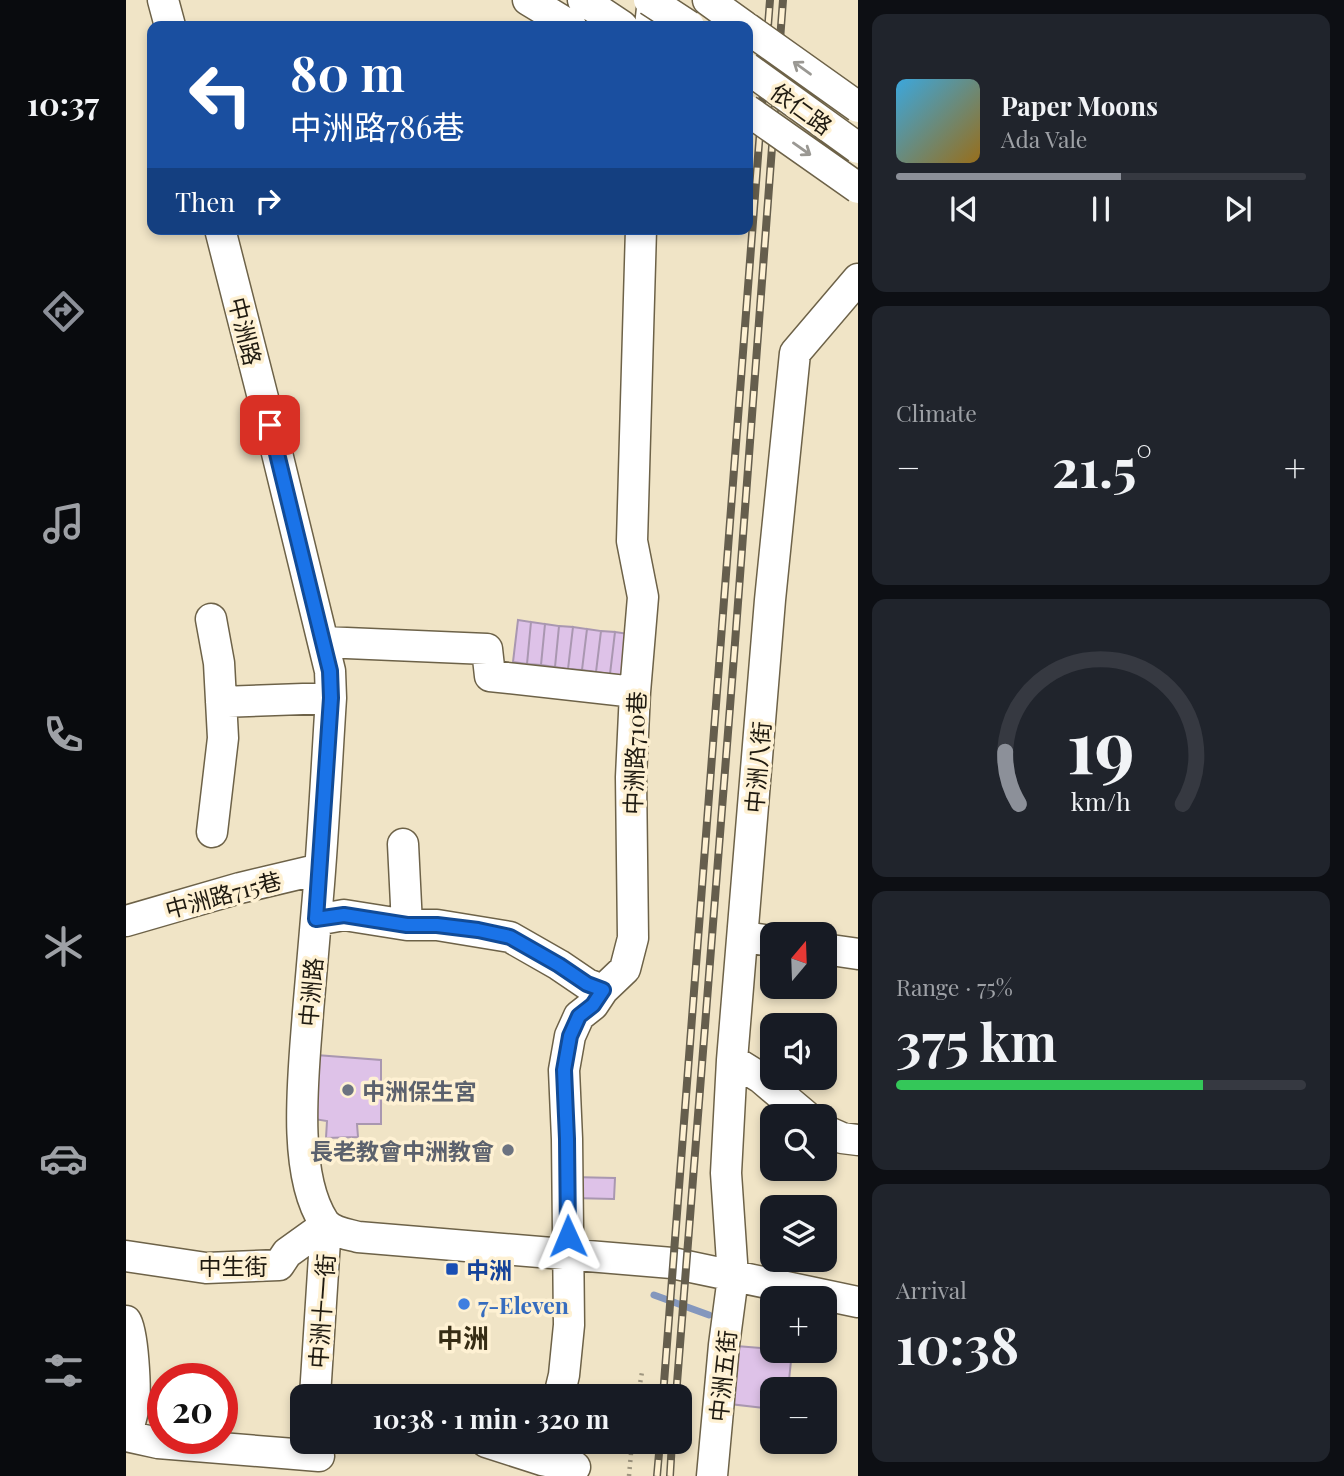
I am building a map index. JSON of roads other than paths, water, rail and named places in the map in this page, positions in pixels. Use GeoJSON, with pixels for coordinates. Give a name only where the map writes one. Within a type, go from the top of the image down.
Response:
{"type":"FeatureCollection","features":[{"type":"Feature","properties":{"kind":"street"},"geometry":{"type":"LineString","coordinates":[[163,0],[169,21]]}},
{"type":"Feature","properties":{"kind":"street"},"geometry":{"type":"LineString","coordinates":[[528,0],[562,21]]}},
{"type":"Feature","properties":{"kind":"street"},"geometry":{"type":"LineString","coordinates":[[583,0],[614,21]]}},
{"type":"Feature","properties":{"kind":"street"},"geometry":{"type":"LineString","coordinates":[[650,21],[651,0]]}},
{"type":"Feature","properties":{"kind":"street"},"geometry":{"type":"LineString","coordinates":[[651,0],[682,21]]}},
{"type":"Feature","properties":{"kind":"street"},"geometry":{"type":"LineString","coordinates":[[708,0],[738,21]]}},
{"type":"Feature","properties":{"kind":"street"},"geometry":{"type":"LineString","coordinates":[[753,32],[858,107]]}},
{"type":"Feature","properties":{"kind":"street","name":"依仁路"},"geometry":{"type":"LineString","coordinates":[[753,72],[858,148]]}},
{"type":"Feature","properties":{"kind":"street"},"geometry":{"type":"LineString","coordinates":[[753,114],[858,188]]}},
{"type":"Feature","properties":{"kind":"street","name":"中洲路"},"geometry":{"type":"LineString","coordinates":[[221,235],[330,671],[331,698],[320,869],[302,1095],[309,1181],[316,1205],[326,1225]]}},
{"type":"Feature","properties":{"kind":"street","name":"中洲路710巷"},"geometry":{"type":"LineString","coordinates":[[562,1384],[569,1325],[564,1070],[570,1036],[579,1016],[593,1005],[603,990],[625,969],[633,938],[631,777],[643,597],[632,541],[641,235]]}},
{"type":"Feature","properties":{"kind":"street","name":"中洲八街"},"geometry":{"type":"LineString","coordinates":[[733,1277],[726,1173],[732,1060],[757,939],[770,600],[795,353],[858,279]]}},
{"type":"Feature","properties":{"kind":"street"},"geometry":{"type":"LineString","coordinates":[[211,619],[219,663],[223,738],[212,832]]}},
{"type":"Feature","properties":{"kind":"street"},"geometry":{"type":"LineString","coordinates":[[323,642],[487,649],[490,676],[635,692]]}},
{"type":"Feature","properties":{"kind":"street"},"geometry":{"type":"LineString","coordinates":[[221,702],[331,698]]}},
{"type":"Feature","properties":{"kind":"street"},"geometry":{"type":"LineString","coordinates":[[403,844],[407,925]]}},
{"type":"Feature","properties":{"kind":"street","name":"中洲路715巷"},"geometry":{"type":"LineString","coordinates":[[126,921],[240,888],[320,869]]}},
{"type":"Feature","properties":{"kind":"street"},"geometry":{"type":"LineString","coordinates":[[316,919],[344,915],[407,925],[437,925],[478,930],[510,937],[587,984],[603,990]]}},
{"type":"Feature","properties":{"kind":"street"},"geometry":{"type":"LineString","coordinates":[[837,951],[858,954]]}},
{"type":"Feature","properties":{"kind":"street"},"geometry":{"type":"LineString","coordinates":[[732,1060],[761,1078],[792,1104]]}},
{"type":"Feature","properties":{"kind":"street"},"geometry":{"type":"LineString","coordinates":[[837,1136],[858,1140]]}},
{"type":"Feature","properties":{"kind":"street"},"geometry":{"type":"LineString","coordinates":[[326,1225],[358,1237],[672,1263],[858,1302]]}},
{"type":"Feature","properties":{"kind":"street","name":"中生街"},"geometry":{"type":"LineString","coordinates":[[126,1256],[206,1268],[279,1265],[287,1253],[326,1225]]}},
{"type":"Feature","properties":{"kind":"street","name":"中洲十一街"},"geometry":{"type":"LineString","coordinates":[[316,1384],[326,1225]]}},
{"type":"Feature","properties":{"kind":"street","name":"中洲五街"},"geometry":{"type":"LineString","coordinates":[[712,1476],[733,1277]]}},
{"type":"Feature","properties":{"kind":"street"},"geometry":{"type":"LineString","coordinates":[[126,1321],[130,1327],[135,1402],[126,1436],[158,1443],[319,1458]]}},
{"type":"Feature","properties":{"kind":"street"},"geometry":{"type":"LineString","coordinates":[[542,1459],[575,1467]]}},
{"type":"Feature","properties":{"kind":"waterway"},"geometry":{"type":"LineString","coordinates":[[654,1295],[709,1315]]}},
{"type":"Feature","properties":{"kind":"railway"},"geometry":{"type":"LineString","coordinates":[[753,222],[770,0]]}},
{"type":"Feature","properties":{"kind":"railway"},"geometry":{"type":"LineString","coordinates":[[677,1384],[783,0]]}},
{"type":"Feature","properties":{"kind":"railway"},"geometry":{"type":"LineString","coordinates":[[664,1384],[752,235]]}},
{"type":"Feature","properties":{"kind":"railway"},"geometry":{"type":"LineString","coordinates":[[657,1476],[659,1454]]}},
{"type":"Feature","properties":{"kind":"railway"},"geometry":{"type":"LineString","coordinates":[[670,1476],[671,1454]]}},
{"type":"Feature","properties":{"kind":"place","name":"中洲保生宮"},"geometry":{"type":"Point","coordinates":[348,1090]}},
{"type":"Feature","properties":{"kind":"place","name":"長老教會中洲教會"},"geometry":{"type":"Point","coordinates":[508,1150]}},
{"type":"Feature","properties":{"kind":"place","name":"中洲"},"geometry":{"type":"Point","coordinates":[452,1269]}},
{"type":"Feature","properties":{"kind":"place","name":"7-Eleven"},"geometry":{"type":"Point","coordinates":[464,1304]}},
{"type":"Feature","properties":{"kind":"district","name":"中洲"},"geometry":{"type":"Point","coordinates":[463,1337]}}]}
